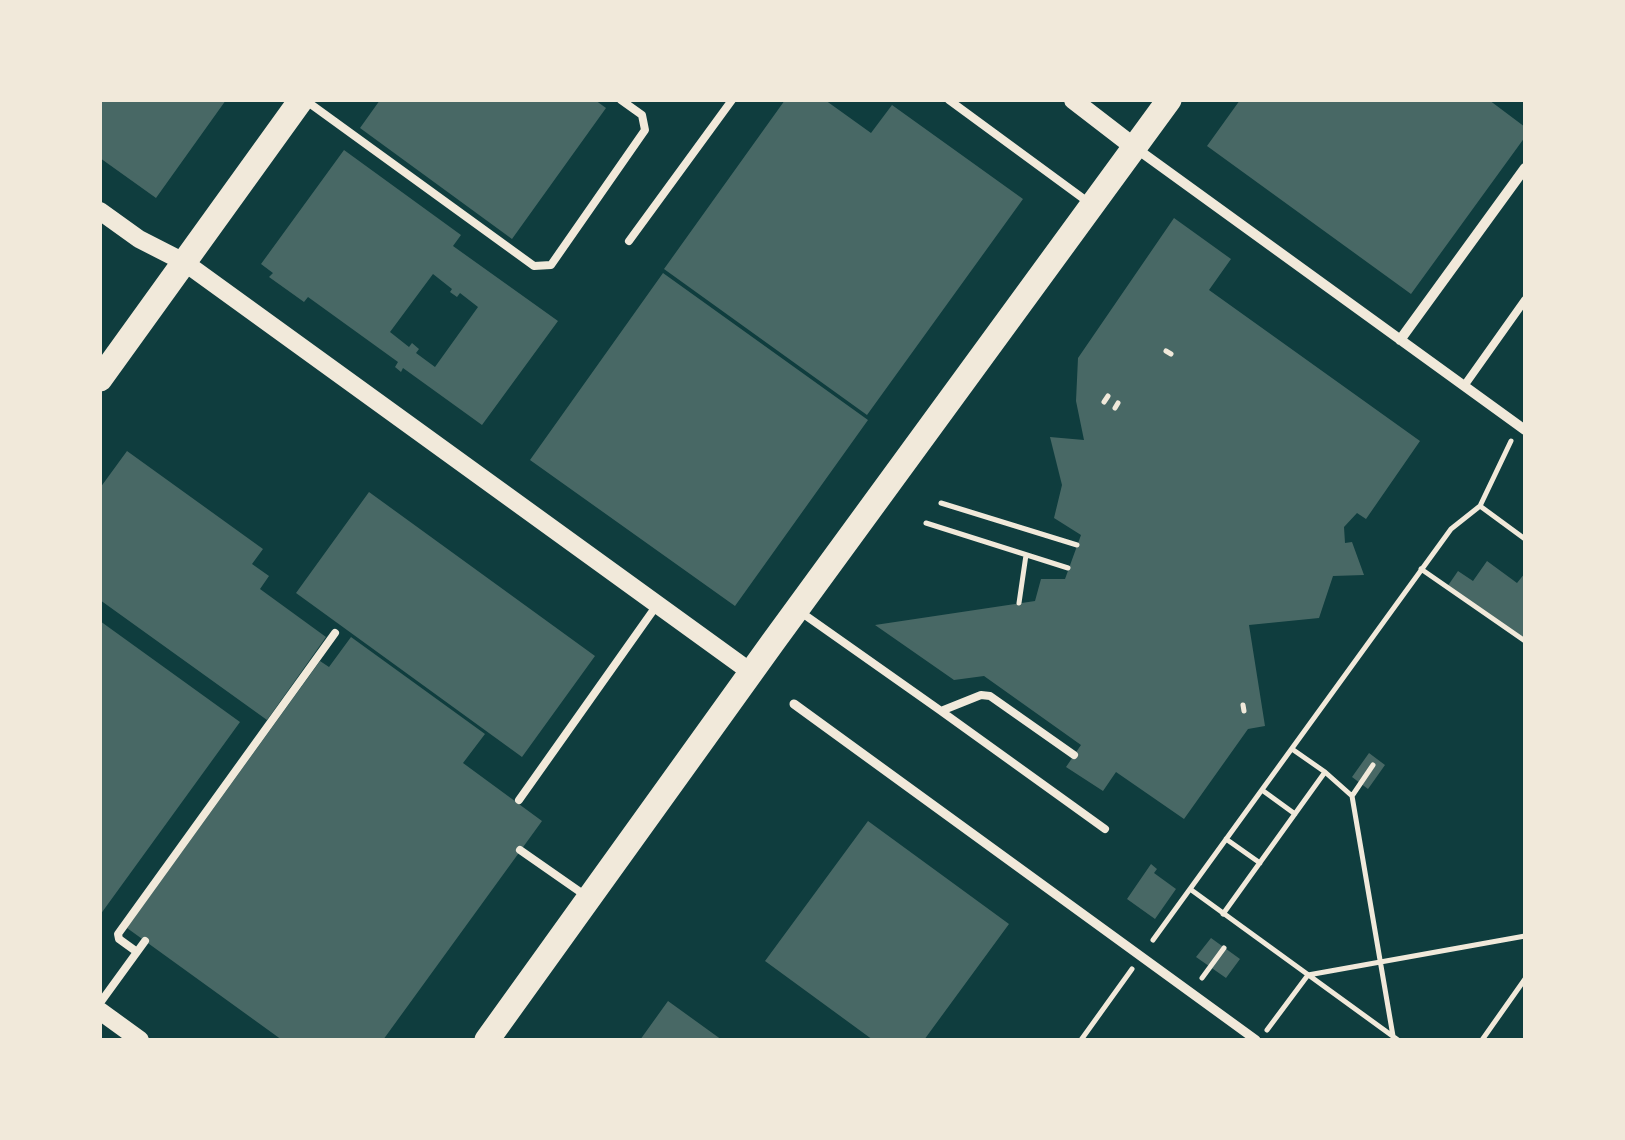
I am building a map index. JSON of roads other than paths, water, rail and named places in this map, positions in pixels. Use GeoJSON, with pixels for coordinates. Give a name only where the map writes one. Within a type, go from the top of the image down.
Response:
{"type":"FeatureCollection","features":[{"type":"Feature","properties":{"kind":"main road"},"geometry":{"type":"LineString","coordinates":[[100,378],[303,100]]}},
{"type":"Feature","properties":{"kind":"main road"},"geometry":{"type":"LineString","coordinates":[[487,1040],[1168,100]]}},
{"type":"Feature","properties":{"kind":"street"},"geometry":{"type":"LineString","coordinates":[[1073,100],[1521,429]]}},
{"type":"Feature","properties":{"kind":"street"},"geometry":{"type":"LineString","coordinates":[[1400,340],[1525,168]]}},
{"type":"Feature","properties":{"kind":"street"},"geometry":{"type":"LineString","coordinates":[[100,211],[140,239],[184,262],[752,674]]}},
{"type":"Feature","properties":{"kind":"street"},"geometry":{"type":"LineString","coordinates":[[794,704],[1258,1040]]}},
{"type":"Feature","properties":{"kind":"street"},"geometry":{"type":"LineString","coordinates":[[100,1011],[140,1040]]}},
{"type":"Feature","properties":{"kind":"lane"},"geometry":{"type":"LineString","coordinates":[[303,100],[534,266],[552,265],[645,130],[642,115],[621,100]]}},
{"type":"Feature","properties":{"kind":"lane"},"geometry":{"type":"LineString","coordinates":[[629,241],[732,100]]}},
{"type":"Feature","properties":{"kind":"lane"},"geometry":{"type":"LineString","coordinates":[[949,100],[1092,204]]}},
{"type":"Feature","properties":{"kind":"lane"},"geometry":{"type":"LineString","coordinates":[[1464,386],[1525,300]]}},
{"type":"Feature","properties":{"kind":"lane"},"geometry":{"type":"LineString","coordinates":[[519,800],[657,605]]}},
{"type":"Feature","properties":{"kind":"lane"},"geometry":{"type":"LineString","coordinates":[[798,610],[1106,829]]}},
{"type":"Feature","properties":{"kind":"lane"},"geometry":{"type":"LineString","coordinates":[[137,952],[118,934],[335,633]]}},
{"type":"Feature","properties":{"kind":"lane"},"geometry":{"type":"LineString","coordinates":[[941,711],[981,694],[990,696],[1074,755]]}},
{"type":"Feature","properties":{"kind":"lane"},"geometry":{"type":"LineString","coordinates":[[520,850],[589,898]]}},
{"type":"Feature","properties":{"kind":"lane"},"geometry":{"type":"LineString","coordinates":[[100,1003],[146,941]]}}]}
